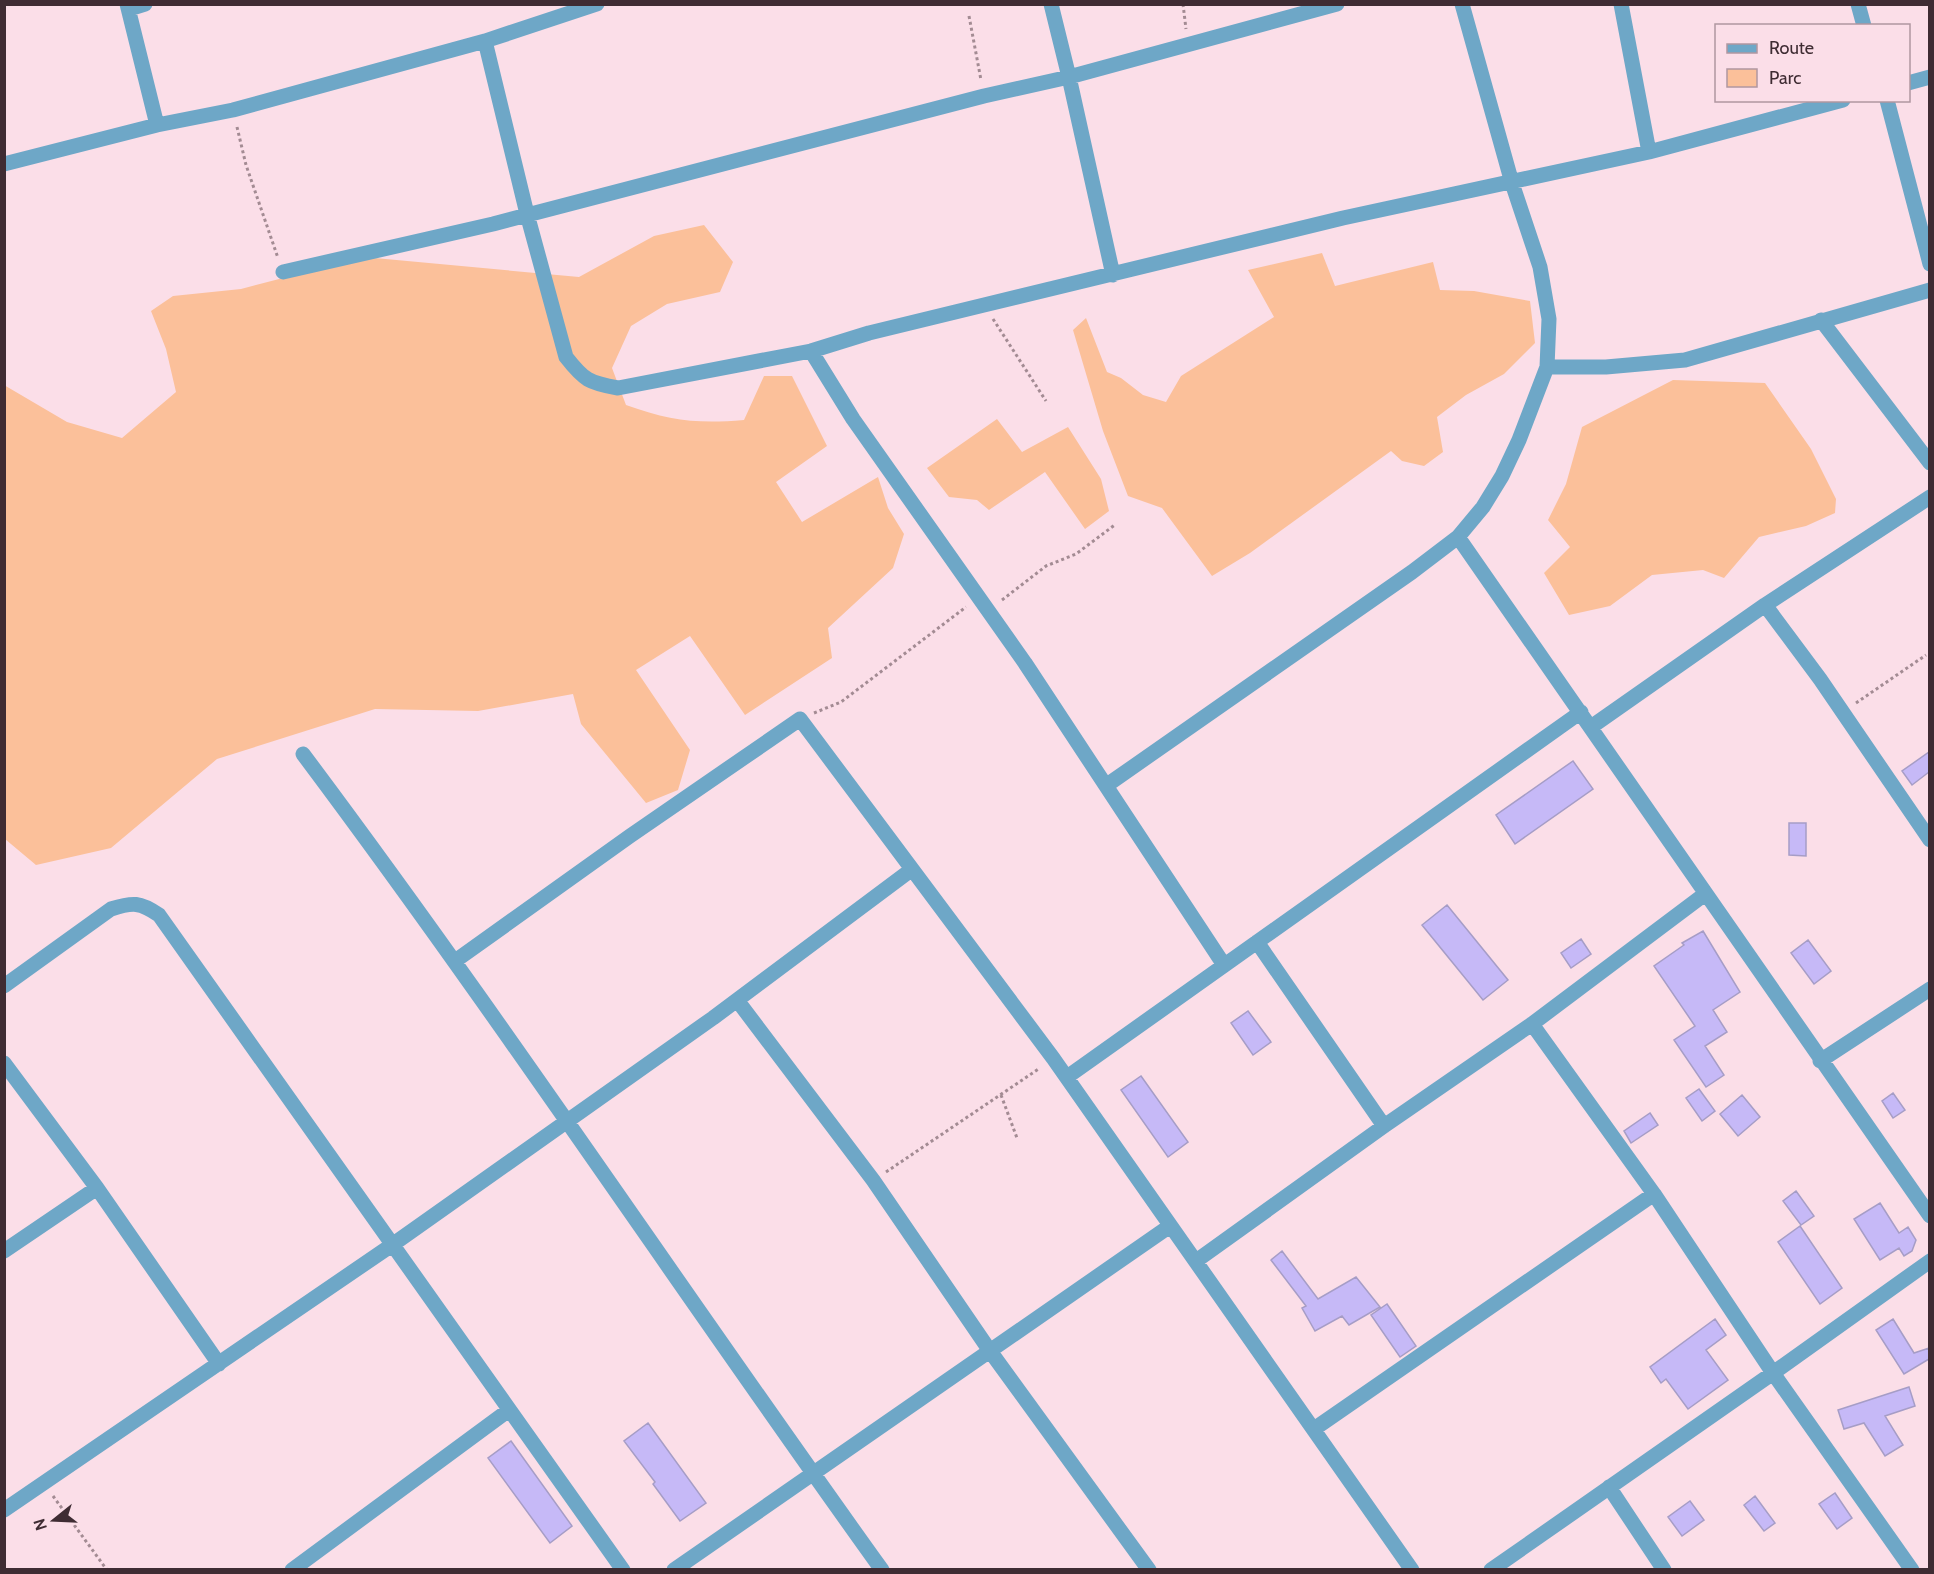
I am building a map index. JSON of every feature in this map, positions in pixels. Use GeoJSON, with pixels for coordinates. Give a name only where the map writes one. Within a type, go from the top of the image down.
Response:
{"type":"FeatureCollection","features":[{"type":"Feature","properties":{"kind":"street"},"geometry":{"type":"LineString","coordinates":[[145,4],[128,7],[157,125]]}},
{"type":"Feature","properties":{"kind":"street"},"geometry":{"type":"LineString","coordinates":[[4,164],[157,125],[233,110],[485,40],[597,4]]}},
{"type":"Feature","properties":{"kind":"street"},"geometry":{"type":"LineString","coordinates":[[1051,4],[1113,274]]}},
{"type":"Feature","properties":{"kind":"street"},"geometry":{"type":"LineString","coordinates":[[283,272],[494,224],[984,96],[1188,46],[1337,4]]}},
{"type":"Feature","properties":{"kind":"street"},"geometry":{"type":"LineString","coordinates":[[1107,785],[1458,537],[1483,507],[1502,476],[1519,440],[1547,367],[1549,320],[1546,294],[1533,241],[1512,183],[1462,4]]}},
{"type":"Feature","properties":{"kind":"street"},"geometry":{"type":"LineString","coordinates":[[1621,4],[1648,152]]}},
{"type":"Feature","properties":{"kind":"street"},"geometry":{"type":"LineString","coordinates":[[1858,4],[1863,24]]}},
{"type":"Feature","properties":{"kind":"street"},"geometry":{"type":"LineString","coordinates":[[485,40],[526,214],[566,357],[579,375],[594,384],[618,388],[811,351],[869,333],[1343,218],[1648,152],[1836,102]]}},
{"type":"Feature","properties":{"kind":"street"},"geometry":{"type":"LineString","coordinates":[[1910,82],[1929,77]]}},
{"type":"Feature","properties":{"kind":"street"},"geometry":{"type":"LineString","coordinates":[[1888,102],[1929,264]]}},
{"type":"Feature","properties":{"kind":"street"},"geometry":{"type":"LineString","coordinates":[[1547,367],[1606,367],[1684,360],[1929,290]]}},
{"type":"Feature","properties":{"kind":"street"},"geometry":{"type":"LineString","coordinates":[[1821,320],[1929,464]]}},
{"type":"Feature","properties":{"kind":"street"},"geometry":{"type":"LineString","coordinates":[[811,351],[853,418],[1107,785],[1224,965]]}},
{"type":"Feature","properties":{"kind":"street"},"geometry":{"type":"LineString","coordinates":[[1591,727],[1765,605],[1929,497]]}},
{"type":"Feature","properties":{"kind":"street"},"geometry":{"type":"LineString","coordinates":[[1458,537],[1929,1216]]}},
{"type":"Feature","properties":{"kind":"street"},"geometry":{"type":"LineString","coordinates":[[1765,605],[1843,712],[1929,840]]}},
{"type":"Feature","properties":{"kind":"street"},"geometry":{"type":"LineString","coordinates":[[1067,1077],[1581,712]]}},
{"type":"Feature","properties":{"kind":"street"},"geometry":{"type":"LineString","coordinates":[[455,961],[800,718],[1067,1077],[1412,1569]]}},
{"type":"Feature","properties":{"kind":"street"},"geometry":{"type":"LineString","coordinates":[[303,754],[455,961],[812,1473],[882,1569]]}},
{"type":"Feature","properties":{"kind":"street"},"geometry":{"type":"LineString","coordinates":[[4,1510],[392,1245],[738,1000],[911,870]]}},
{"type":"Feature","properties":{"kind":"street"},"geometry":{"type":"LineString","coordinates":[[1196,1261],[1384,1126],[1532,1024],[1705,894]]}},
{"type":"Feature","properties":{"kind":"street"},"geometry":{"type":"LineString","coordinates":[[4,986],[111,909],[130,903],[146,906],[159,915],[623,1569]]}},
{"type":"Feature","properties":{"kind":"street"},"geometry":{"type":"LineString","coordinates":[[1257,942],[1384,1126]]}},
{"type":"Feature","properties":{"kind":"street"},"geometry":{"type":"LineString","coordinates":[[1820,1061],[1929,989]]}},
{"type":"Feature","properties":{"kind":"street"},"geometry":{"type":"LineString","coordinates":[[738,1000],[873,1180],[990,1351],[1149,1569]]}},
{"type":"Feature","properties":{"kind":"street"},"geometry":{"type":"LineString","coordinates":[[1532,1024],[1654,1194],[1773,1373],[1912,1569]]}},
{"type":"Feature","properties":{"kind":"street"},"geometry":{"type":"LineString","coordinates":[[4,1064],[97,1188],[219,1364]]}},
{"type":"Feature","properties":{"kind":"street"},"geometry":{"type":"LineString","coordinates":[[4,1251],[97,1188]]}},
{"type":"Feature","properties":{"kind":"street"},"geometry":{"type":"LineString","coordinates":[[1314,1430],[1654,1194]]}},
{"type":"Feature","properties":{"kind":"street"},"geometry":{"type":"LineString","coordinates":[[674,1569],[1170,1226]]}},
{"type":"Feature","properties":{"kind":"street"},"geometry":{"type":"LineString","coordinates":[[1491,1569],[1773,1373],[1929,1261]]}},
{"type":"Feature","properties":{"kind":"street"},"geometry":{"type":"LineString","coordinates":[[292,1569],[509,1410]]}},
{"type":"Feature","properties":{"kind":"street"},"geometry":{"type":"LineString","coordinates":[[1609,1487],[1664,1569]]}},
{"type":"Feature","properties":{"kind":"path"},"geometry":{"type":"LineString","coordinates":[[1183,4],[1188,46]]}},
{"type":"Feature","properties":{"kind":"path"},"geometry":{"type":"LineString","coordinates":[[969,15],[984,96]]}},
{"type":"Feature","properties":{"kind":"path"},"geometry":{"type":"LineString","coordinates":[[233,110],[246,165],[283,272]]}},
{"type":"Feature","properties":{"kind":"path"},"geometry":{"type":"LineString","coordinates":[[984,305],[1046,400]]}},
{"type":"Feature","properties":{"kind":"path"},"geometry":{"type":"LineString","coordinates":[[988,611],[1046,566],[1076,554],[1116,524]]}},
{"type":"Feature","properties":{"kind":"path"},"geometry":{"type":"LineString","coordinates":[[800,718],[841,702],[979,597]]}},
{"type":"Feature","properties":{"kind":"path"},"geometry":{"type":"LineString","coordinates":[[1843,712],[1926,655]]}},
{"type":"Feature","properties":{"kind":"path"},"geometry":{"type":"LineString","coordinates":[[873,1180],[1053,1058]]}},
{"type":"Feature","properties":{"kind":"path"},"geometry":{"type":"LineString","coordinates":[[1001,1095],[1017,1138]]}},
{"type":"Feature","properties":{"kind":"path"},"geometry":{"type":"LineString","coordinates":[[44,1483],[107,1569]]}},
{"type":"Feature","properties":{"kind":"green space"},"geometry":{"type":"Polygon","coordinates":[[[704,225],[733,262],[720,292],[667,304],[631,326],[612,368],[626,405],[671,418],[712,422],[744,420],[764,376],[792,376],[827,446],[776,482],[802,522],[878,477],[888,508],[904,534],[893,568],[828,628],[832,658],[745,715],[690,636],[636,670],[690,750],[678,790],[646,803],[581,724],[573,694],[478,711],[375,709],[217,759],[111,848],[36,865],[5,839],[4,385],[67,422],[122,438],[176,392],[166,349],[151,311],[173,296],[241,289],[364,257],[579,277],[654,236],[704,225]]]}},
{"type":"Feature","properties":{"kind":"green space"},"geometry":{"type":"Polygon","coordinates":[[[1322,253],[1335,286],[1433,262],[1440,290],[1474,291],[1530,301],[1535,343],[1504,374],[1466,395],[1437,417],[1443,452],[1424,466],[1402,461],[1391,451],[1250,553],[1212,576],[1162,508],[1128,496],[1103,431],[1073,330],[1086,318],[1107,372],[1121,378],[1143,395],[1166,402],[1181,376],[1274,317],[1248,270],[1322,253]]]}},
{"type":"Feature","properties":{"kind":"green space"},"geometry":{"type":"Polygon","coordinates":[[[1673,380],[1765,383],[1811,449],[1836,499],[1835,513],[1806,526],[1759,537],[1724,578],[1703,570],[1652,575],[1610,606],[1569,615],[1544,573],[1570,547],[1548,520],[1566,484],[1582,427],[1673,380]]]}},
{"type":"Feature","properties":{"kind":"green space"},"geometry":{"type":"Polygon","coordinates":[[[997,419],[1022,452],[1068,427],[1101,479],[1109,511],[1085,529],[1045,472],[989,510],[977,500],[949,497],[927,468],[997,419]]]}},
{"type":"Feature","properties":{"kind":"building"},"geometry":{"type":"Polygon","coordinates":[[[1929,752],[1929,772],[1912,785],[1902,771],[1929,752]]]}},
{"type":"Feature","properties":{"kind":"building"},"geometry":{"type":"Polygon","coordinates":[[[1573,761],[1593,789],[1515,844],[1496,815],[1573,761]]]}},
{"type":"Feature","properties":{"kind":"building"},"geometry":{"type":"Polygon","coordinates":[[[1789,823],[1806,823],[1806,856],[1789,855],[1789,823]]]}},
{"type":"Feature","properties":{"kind":"building"},"geometry":{"type":"Polygon","coordinates":[[[1447,905],[1508,980],[1483,1000],[1422,925],[1447,905]]]}},
{"type":"Feature","properties":{"kind":"building"},"geometry":{"type":"Polygon","coordinates":[[[1703,931],[1740,992],[1713,1010],[1727,1032],[1705,1046],[1724,1075],[1706,1087],[1674,1040],[1695,1026],[1654,966],[1684,945],[1682,943],[1703,931]]]}},
{"type":"Feature","properties":{"kind":"building"},"geometry":{"type":"Polygon","coordinates":[[[1581,939],[1591,954],[1571,968],[1561,953],[1581,939]]]}},
{"type":"Feature","properties":{"kind":"building"},"geometry":{"type":"Polygon","coordinates":[[[1808,940],[1831,971],[1814,984],[1791,953],[1808,940]]]}},
{"type":"Feature","properties":{"kind":"building"},"geometry":{"type":"Polygon","coordinates":[[[1248,1011],[1271,1042],[1253,1055],[1231,1023],[1248,1011]]]}},
{"type":"Feature","properties":{"kind":"building"},"geometry":{"type":"Polygon","coordinates":[[[1141,1076],[1188,1142],[1168,1157],[1121,1090],[1141,1076]]]}},
{"type":"Feature","properties":{"kind":"building"},"geometry":{"type":"Polygon","coordinates":[[[1699,1089],[1715,1111],[1702,1121],[1686,1098],[1699,1089]]]}},
{"type":"Feature","properties":{"kind":"building"},"geometry":{"type":"Polygon","coordinates":[[[1893,1093],[1905,1110],[1893,1118],[1882,1101],[1893,1093]]]}},
{"type":"Feature","properties":{"kind":"building"},"geometry":{"type":"Polygon","coordinates":[[[1742,1095],[1760,1117],[1738,1136],[1720,1114],[1742,1095]]]}},
{"type":"Feature","properties":{"kind":"building"},"geometry":{"type":"Polygon","coordinates":[[[1650,1113],[1658,1125],[1631,1143],[1624,1131],[1650,1113]]]}},
{"type":"Feature","properties":{"kind":"building"},"geometry":{"type":"Polygon","coordinates":[[[1796,1191],[1814,1216],[1801,1225],[1783,1201],[1796,1191]]]}},
{"type":"Feature","properties":{"kind":"building"},"geometry":{"type":"Polygon","coordinates":[[[1880,1203],[1899,1233],[1908,1227],[1916,1240],[1912,1251],[1904,1256],[1899,1248],[1880,1260],[1854,1219],[1880,1203]]]}},
{"type":"Feature","properties":{"kind":"building"},"geometry":{"type":"Polygon","coordinates":[[[1800,1226],[1842,1288],[1820,1304],[1778,1242],[1800,1226]]]}},
{"type":"Feature","properties":{"kind":"building"},"geometry":{"type":"Polygon","coordinates":[[[1282,1251],[1318,1299],[1356,1277],[1380,1307],[1349,1325],[1342,1316],[1315,1331],[1302,1308],[1306,1306],[1271,1260],[1282,1251]]]}},
{"type":"Feature","properties":{"kind":"building"},"geometry":{"type":"Polygon","coordinates":[[[1387,1304],[1416,1346],[1400,1357],[1371,1315],[1387,1304]]]}},
{"type":"Feature","properties":{"kind":"building"},"geometry":{"type":"Polygon","coordinates":[[[1715,1319],[1726,1335],[1706,1350],[1728,1380],[1688,1409],[1666,1379],[1661,1383],[1650,1367],[1715,1319]]]}},
{"type":"Feature","properties":{"kind":"building"},"geometry":{"type":"Polygon","coordinates":[[[1893,1319],[1914,1353],[1929,1348],[1929,1359],[1904,1374],[1876,1330],[1893,1319]]]}},
{"type":"Feature","properties":{"kind":"building"},"geometry":{"type":"Polygon","coordinates":[[[1909,1387],[1915,1406],[1885,1416],[1903,1445],[1885,1456],[1864,1423],[1844,1429],[1838,1410],[1909,1387]]]}},
{"type":"Feature","properties":{"kind":"building"},"geometry":{"type":"Polygon","coordinates":[[[648,1423],[706,1503],[680,1521],[653,1484],[655,1482],[624,1441],[648,1423]]]}},
{"type":"Feature","properties":{"kind":"building"},"geometry":{"type":"Polygon","coordinates":[[[511,1441],[572,1526],[550,1543],[488,1458],[511,1441]]]}},
{"type":"Feature","properties":{"kind":"building"},"geometry":{"type":"Polygon","coordinates":[[[1835,1493],[1852,1518],[1837,1529],[1819,1504],[1835,1493]]]}},
{"type":"Feature","properties":{"kind":"building"},"geometry":{"type":"Polygon","coordinates":[[[1755,1496],[1775,1523],[1764,1531],[1744,1505],[1755,1496]]]}},
{"type":"Feature","properties":{"kind":"building"},"geometry":{"type":"Polygon","coordinates":[[[1690,1501],[1704,1520],[1682,1536],[1668,1517],[1690,1501]]]}}]}
